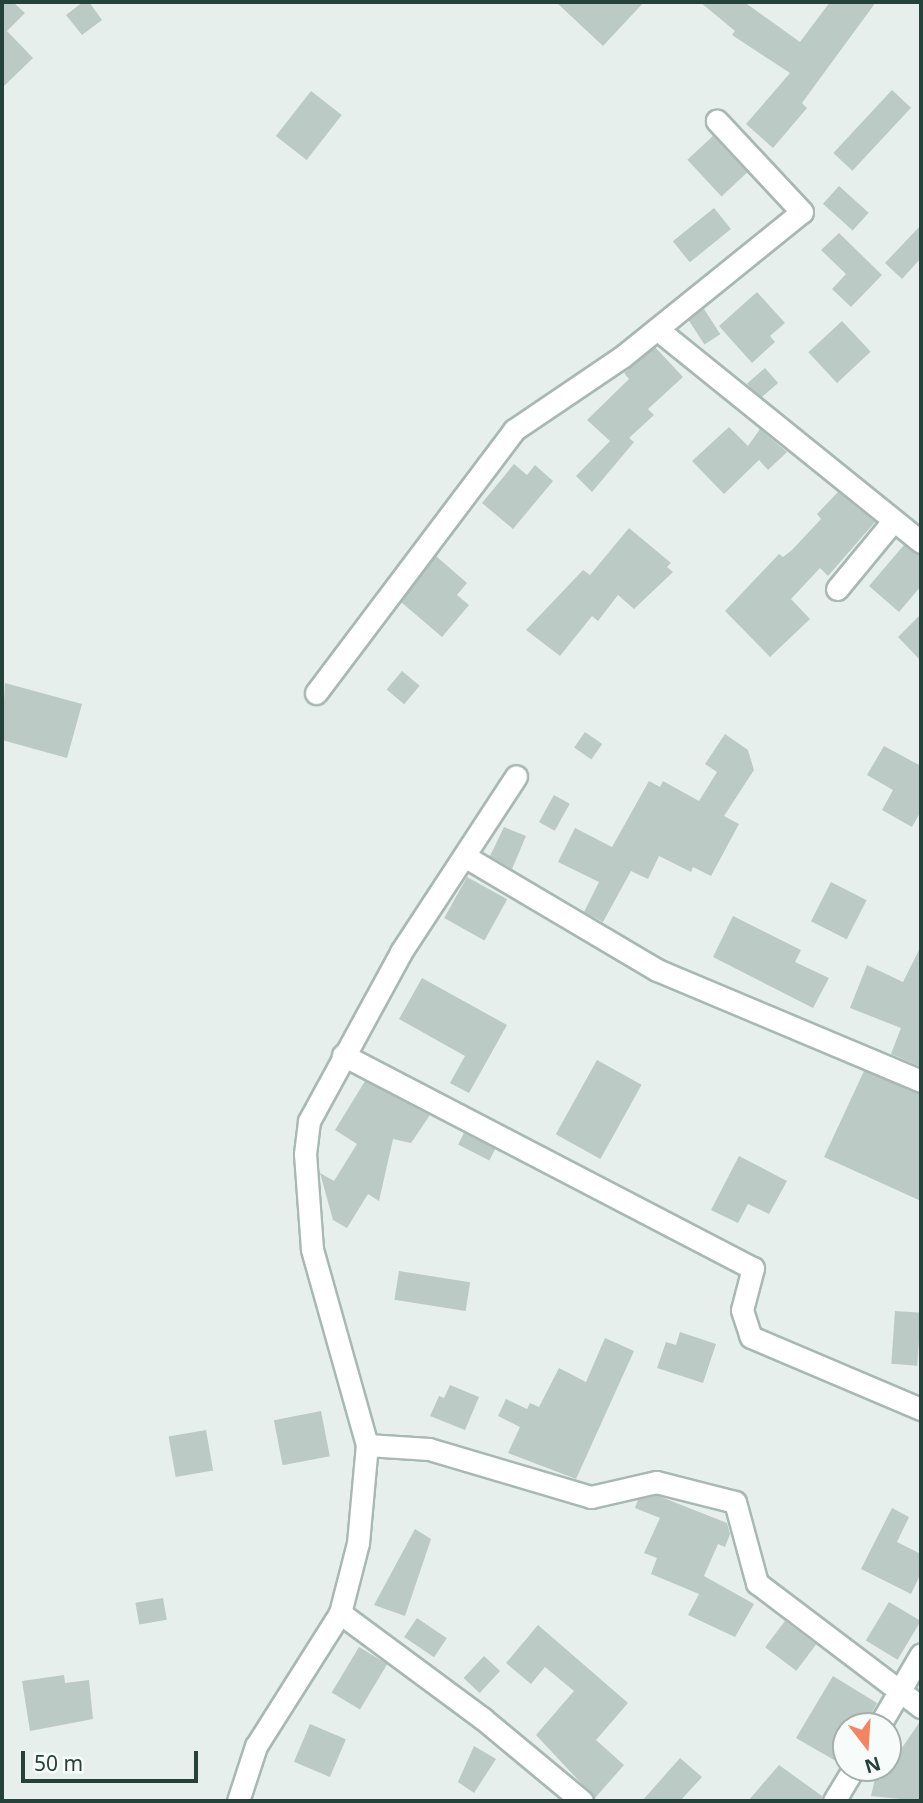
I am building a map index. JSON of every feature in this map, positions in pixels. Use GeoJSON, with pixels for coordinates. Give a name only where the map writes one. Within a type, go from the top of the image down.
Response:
{"type":"FeatureCollection","features":[{"type":"Feature","properties":{"kind":"street"},"geometry":{"type":"LineString","coordinates":[[316,693],[514,430],[657,329],[802,212],[717,121]]}},
{"type":"Feature","properties":{"kind":"street"},"geometry":{"type":"LineString","coordinates":[[657,329],[921,541]]}},
{"type":"Feature","properties":{"kind":"street"},"geometry":{"type":"LineString","coordinates":[[836,589],[893,521]]}},
{"type":"Feature","properties":{"kind":"street"},"geometry":{"type":"LineString","coordinates":[[238,1801],[256,1746],[340,1613],[358,1543],[367,1445],[312,1250],[305,1154],[309,1121],[401,952],[466,857],[516,776]]}},
{"type":"Feature","properties":{"kind":"street"},"geometry":{"type":"LineString","coordinates":[[466,857],[657,970],[921,1081]]}},
{"type":"Feature","properties":{"kind":"street"},"geometry":{"type":"LineString","coordinates":[[343,1055],[753,1268],[742,1310],[751,1337],[921,1409]]}},
{"type":"Feature","properties":{"kind":"street"},"geometry":{"type":"LineString","coordinates":[[367,1445],[429,1449],[592,1497],[656,1482],[735,1502],[757,1583],[921,1707]]}},
{"type":"Feature","properties":{"kind":"street"},"geometry":{"type":"LineString","coordinates":[[340,1613],[482,1718],[582,1801]]}},
{"type":"Feature","properties":{"kind":"street"},"geometry":{"type":"LineString","coordinates":[[887,1712],[921,1654]]}},
{"type":"Feature","properties":{"kind":"street"},"geometry":{"type":"LineString","coordinates":[[834,1801],[846,1782]]}},
{"type":"Feature","properties":{"kind":"building"},"geometry":{"type":"Polygon","coordinates":[[[2,2],[13,2],[25,13],[7,31],[33,58],[2,88],[2,2]]]}},
{"type":"Feature","properties":{"kind":"building"},"geometry":{"type":"Polygon","coordinates":[[[83,2],[89,2],[102,20],[82,35],[66,15],[83,2]]]}},
{"type":"Feature","properties":{"kind":"building"},"geometry":{"type":"Polygon","coordinates":[[[556,2],[644,2],[603,46],[556,2]]]}},
{"type":"Feature","properties":{"kind":"building"},"geometry":{"type":"Polygon","coordinates":[[[700,2],[744,2],[800,42],[830,2],[876,2],[802,103],[807,108],[773,148],[746,124],[790,73],[732,35],[735,31],[700,2]]]}},
{"type":"Feature","properties":{"kind":"building"},"geometry":{"type":"Polygon","coordinates":[[[892,90],[911,108],[852,171],[833,153],[892,90]]]}},
{"type":"Feature","properties":{"kind":"building"},"geometry":{"type":"Polygon","coordinates":[[[311,91],[342,115],[307,160],[276,136],[311,91]]]}},
{"type":"Feature","properties":{"kind":"building"},"geometry":{"type":"Polygon","coordinates":[[[713,136],[747,173],[722,196],[687,160],[713,136]]]}},
{"type":"Feature","properties":{"kind":"building"},"geometry":{"type":"Polygon","coordinates":[[[839,186],[869,213],[853,231],[823,204],[839,186]]]}},
{"type":"Feature","properties":{"kind":"building"},"geometry":{"type":"Polygon","coordinates":[[[714,208],[731,229],[690,262],[673,241],[714,208]]]}},
{"type":"Feature","properties":{"kind":"building"},"geometry":{"type":"Polygon","coordinates":[[[921,225],[921,258],[902,279],[885,263],[921,225]]]}},
{"type":"Feature","properties":{"kind":"building"},"geometry":{"type":"Polygon","coordinates":[[[839,233],[882,275],[851,307],[832,289],[846,274],[821,250],[839,233]]]}},
{"type":"Feature","properties":{"kind":"building"},"geometry":{"type":"Polygon","coordinates":[[[757,292],[785,323],[770,336],[775,342],[752,363],[719,326],[757,292]]]}},
{"type":"Feature","properties":{"kind":"building"},"geometry":{"type":"Polygon","coordinates":[[[704,309],[720,334],[704,345],[688,319],[704,309]]]}},
{"type":"Feature","properties":{"kind":"building"},"geometry":{"type":"Polygon","coordinates":[[[842,321],[871,352],[837,383],[808,352],[842,321]]]}},
{"type":"Feature","properties":{"kind":"building"},"geometry":{"type":"Polygon","coordinates":[[[655,347],[683,377],[648,409],[654,415],[629,438],[634,442],[592,492],[576,476],[610,441],[587,420],[629,379],[624,373],[655,347]]]}},
{"type":"Feature","properties":{"kind":"building"},"geometry":{"type":"Polygon","coordinates":[[[765,368],[778,383],[760,399],[747,384],[765,368]]]}},
{"type":"Feature","properties":{"kind":"building"},"geometry":{"type":"Polygon","coordinates":[[[729,427],[748,446],[760,429],[787,452],[768,470],[759,460],[724,494],[692,461],[729,427]]]}},
{"type":"Feature","properties":{"kind":"building"},"geometry":{"type":"Polygon","coordinates":[[[514,464],[527,475],[535,465],[553,481],[513,529],[482,503],[514,464]]]}},
{"type":"Feature","properties":{"kind":"building"},"geometry":{"type":"Polygon","coordinates":[[[838,492],[875,522],[828,576],[820,568],[791,599],[810,619],[770,657],[725,611],[779,554],[783,557],[792,550],[821,519],[817,514],[838,492]]]}},
{"type":"Feature","properties":{"kind":"building"},"geometry":{"type":"Polygon","coordinates":[[[629,528],[671,563],[667,567],[673,572],[634,609],[618,595],[598,621],[592,616],[560,656],[526,630],[583,570],[590,575],[629,528]]]}},
{"type":"Feature","properties":{"kind":"building"},"geometry":{"type":"Polygon","coordinates":[[[904,545],[921,555],[921,586],[899,612],[869,586],[904,545]]]}},
{"type":"Feature","properties":{"kind":"building"},"geometry":{"type":"Polygon","coordinates":[[[436,556],[467,583],[457,595],[469,605],[442,637],[401,602],[436,556]]]}},
{"type":"Feature","properties":{"kind":"building"},"geometry":{"type":"Polygon","coordinates":[[[921,614],[921,661],[898,637],[921,614]]]}},
{"type":"Feature","properties":{"kind":"building"},"geometry":{"type":"Polygon","coordinates":[[[402,671],[420,686],[404,704],[387,689],[402,671]]]}},
{"type":"Feature","properties":{"kind":"building"},"geometry":{"type":"Polygon","coordinates":[[[5,683],[82,704],[67,758],[2,740],[5,683]]]}},
{"type":"Feature","properties":{"kind":"building"},"geometry":{"type":"Polygon","coordinates":[[[585,732],[602,744],[591,760],[574,748],[585,732]]]}},
{"type":"Feature","properties":{"kind":"building"},"geometry":{"type":"Polygon","coordinates":[[[725,734],[748,750],[754,770],[724,816],[739,824],[711,876],[693,867],[691,872],[659,856],[648,879],[631,871],[603,922],[584,912],[599,882],[558,862],[575,828],[612,847],[649,781],[660,787],[663,781],[699,801],[717,772],[705,764],[725,734]]]}},
{"type":"Feature","properties":{"kind":"building"},"geometry":{"type":"Polygon","coordinates":[[[884,746],[921,766],[921,811],[912,827],[882,810],[893,790],[867,775],[884,746]]]}},
{"type":"Feature","properties":{"kind":"building"},"geometry":{"type":"Polygon","coordinates":[[[554,795],[570,804],[555,831],[539,822],[554,795]]]}},
{"type":"Feature","properties":{"kind":"building"},"geometry":{"type":"Polygon","coordinates":[[[504,827],[526,836],[512,869],[490,856],[504,827]]]}},
{"type":"Feature","properties":{"kind":"building"},"geometry":{"type":"Polygon","coordinates":[[[467,877],[507,899],[484,940],[444,918],[467,877]]]}},
{"type":"Feature","properties":{"kind":"building"},"geometry":{"type":"Polygon","coordinates":[[[831,882],[867,900],[847,939],[811,921],[831,882]]]}},
{"type":"Feature","properties":{"kind":"building"},"geometry":{"type":"Polygon","coordinates":[[[733,916],[801,950],[795,962],[829,978],[813,1008],[713,957],[733,916]]]}},
{"type":"Feature","properties":{"kind":"building"},"geometry":{"type":"Polygon","coordinates":[[[921,946],[921,1067],[891,1054],[901,1028],[850,1008],[867,965],[903,982],[921,946]]]}},
{"type":"Feature","properties":{"kind":"building"},"geometry":{"type":"Polygon","coordinates":[[[422,978],[507,1025],[469,1093],[450,1083],[465,1056],[399,1019],[422,978]]]}},
{"type":"Feature","properties":{"kind":"building"},"geometry":{"type":"Polygon","coordinates":[[[597,1060],[642,1085],[600,1159],[556,1134],[597,1060]]]}},
{"type":"Feature","properties":{"kind":"building"},"geometry":{"type":"Polygon","coordinates":[[[864,1071],[921,1094],[921,1201],[824,1157],[864,1071]]]}},
{"type":"Feature","properties":{"kind":"building"},"geometry":{"type":"Polygon","coordinates":[[[365,1081],[430,1115],[411,1143],[393,1139],[379,1201],[368,1194],[347,1228],[333,1220],[320,1173],[334,1181],[357,1144],[335,1130],[365,1081]]]}},
{"type":"Feature","properties":{"kind":"building"},"geometry":{"type":"Polygon","coordinates":[[[464,1133],[495,1149],[489,1160],[458,1145],[464,1133]]]}},
{"type":"Feature","properties":{"kind":"building"},"geometry":{"type":"Polygon","coordinates":[[[739,1156],[787,1181],[769,1214],[748,1204],[738,1223],[711,1210],[739,1156]]]}},
{"type":"Feature","properties":{"kind":"building"},"geometry":{"type":"Polygon","coordinates":[[[399,1271],[470,1282],[466,1311],[394,1300],[399,1271]]]}},
{"type":"Feature","properties":{"kind":"building"},"geometry":{"type":"Polygon","coordinates":[[[895,1311],[921,1313],[917,1366],[891,1364],[895,1311]]]}},
{"type":"Feature","properties":{"kind":"building"},"geometry":{"type":"Polygon","coordinates":[[[680,1332],[716,1344],[703,1383],[657,1368],[666,1342],[676,1345],[680,1332]]]}},
{"type":"Feature","properties":{"kind":"building"},"geometry":{"type":"Polygon","coordinates":[[[605,1338],[634,1351],[576,1479],[508,1453],[520,1427],[498,1416],[506,1399],[527,1409],[530,1403],[539,1407],[559,1368],[586,1382],[605,1338]]]}},
{"type":"Feature","properties":{"kind":"building"},"geometry":{"type":"Polygon","coordinates":[[[450,1385],[479,1397],[465,1430],[430,1416],[439,1396],[444,1398],[450,1385]]]}},
{"type":"Feature","properties":{"kind":"building"},"geometry":{"type":"Polygon","coordinates":[[[321,1411],[330,1456],[283,1465],[274,1420],[321,1411]]]}},
{"type":"Feature","properties":{"kind":"building"},"geometry":{"type":"Polygon","coordinates":[[[206,1430],[213,1470],[176,1477],[169,1437],[206,1430]]]}},
{"type":"Feature","properties":{"kind":"building"},"geometry":{"type":"Polygon","coordinates":[[[656,1495],[727,1523],[730,1534],[725,1547],[718,1544],[704,1576],[754,1604],[735,1637],[688,1615],[699,1594],[651,1574],[657,1558],[644,1553],[660,1518],[635,1508],[638,1500],[656,1495]]]}},
{"type":"Feature","properties":{"kind":"building"},"geometry":{"type":"Polygon","coordinates":[[[892,1508],[909,1517],[897,1542],[921,1554],[921,1573],[911,1594],[861,1569],[892,1508]]]}},
{"type":"Feature","properties":{"kind":"building"},"geometry":{"type":"Polygon","coordinates":[[[415,1529],[431,1539],[405,1616],[374,1605],[415,1529]]]}},
{"type":"Feature","properties":{"kind":"building"},"geometry":{"type":"Polygon","coordinates":[[[163,1598],[167,1620],[139,1625],[135,1603],[163,1598]]]}},
{"type":"Feature","properties":{"kind":"building"},"geometry":{"type":"Polygon","coordinates":[[[889,1602],[921,1621],[898,1660],[866,1641],[889,1602]]]}},
{"type":"Feature","properties":{"kind":"building"},"geometry":{"type":"Polygon","coordinates":[[[417,1618],[447,1638],[434,1657],[404,1637],[417,1618]]]}},
{"type":"Feature","properties":{"kind":"building"},"geometry":{"type":"Polygon","coordinates":[[[785,1621],[816,1644],[796,1671],[765,1647],[785,1621]]]}},
{"type":"Feature","properties":{"kind":"building"},"geometry":{"type":"Polygon","coordinates":[[[538,1625],[628,1703],[596,1740],[624,1765],[595,1798],[536,1735],[574,1691],[545,1667],[531,1684],[506,1663],[538,1625]]]}},
{"type":"Feature","properties":{"kind":"building"},"geometry":{"type":"Polygon","coordinates":[[[359,1647],[387,1664],[360,1709],[332,1692],[359,1647]]]}},
{"type":"Feature","properties":{"kind":"building"},"geometry":{"type":"Polygon","coordinates":[[[484,1656],[500,1671],[480,1693],[464,1678],[484,1656]]]}},
{"type":"Feature","properties":{"kind":"building"},"geometry":{"type":"Polygon","coordinates":[[[64,1675],[65,1683],[89,1680],[93,1719],[30,1731],[22,1681],[64,1675]]]}},
{"type":"Feature","properties":{"kind":"building"},"geometry":{"type":"Polygon","coordinates":[[[833,1676],[877,1703],[872,1712],[832,1712],[832,1759],[796,1738],[833,1676]]]}},
{"type":"Feature","properties":{"kind":"building"},"geometry":{"type":"Polygon","coordinates":[[[921,1720],[921,1801],[871,1796],[874,1782],[902,1782],[902,1748],[921,1720]]]}},
{"type":"Feature","properties":{"kind":"building"},"geometry":{"type":"Polygon","coordinates":[[[310,1724],[346,1739],[330,1777],[294,1762],[310,1724]]]}},
{"type":"Feature","properties":{"kind":"building"},"geometry":{"type":"Polygon","coordinates":[[[474,1746],[496,1759],[474,1793],[458,1782],[474,1746]]]}},
{"type":"Feature","properties":{"kind":"building"},"geometry":{"type":"Polygon","coordinates":[[[680,1758],[702,1777],[680,1801],[642,1801],[680,1758]]]}},
{"type":"Feature","properties":{"kind":"building"},"geometry":{"type":"Polygon","coordinates":[[[779,1765],[822,1796],[821,1801],[748,1801],[779,1765]]]}}]}
